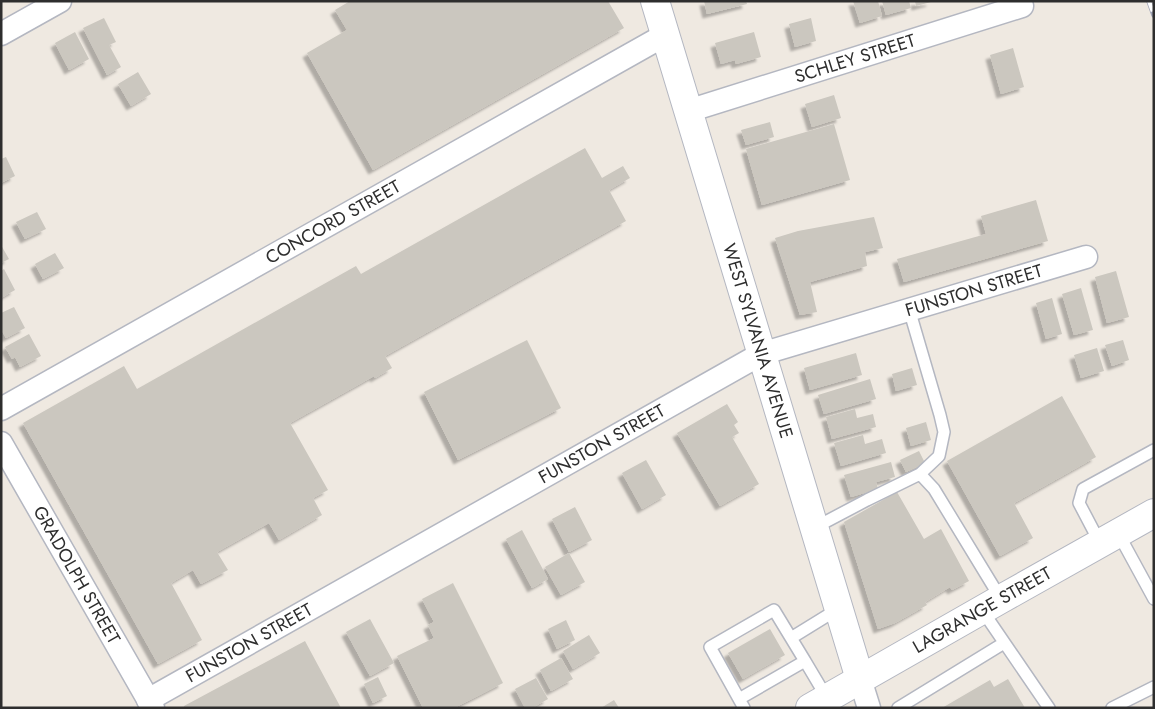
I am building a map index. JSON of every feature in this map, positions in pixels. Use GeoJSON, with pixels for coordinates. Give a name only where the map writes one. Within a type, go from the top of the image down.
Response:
{"type":"FeatureCollection","features":[{"type":"Feature","properties":{"kind":"main road","name":"WEST SYLVANIA AVENUE"},"geometry":{"type":"LineString","coordinates":[[655,1],[860,680]]}},
{"type":"Feature","properties":{"kind":"main road","name":"LAGRANGE STREET"},"geometry":{"type":"LineString","coordinates":[[818,703],[1154,513]]}},
{"type":"Feature","properties":{"kind":"street"},"geometry":{"type":"LineString","coordinates":[[1,34],[60,1]]}},
{"type":"Feature","properties":{"kind":"street","name":"SCHLEY STREET"},"geometry":{"type":"LineString","coordinates":[[688,111],[1022,6]]}},
{"type":"Feature","properties":{"kind":"street","name":"CONCORD STREET"},"geometry":{"type":"LineString","coordinates":[[1,409],[665,35]]}},
{"type":"Feature","properties":{"kind":"street","name":"FUNSTON STREET"},"geometry":{"type":"LineString","coordinates":[[150,704],[761,354],[1086,257]]}},
{"type":"Feature","properties":{"kind":"street","name":"GRADOLPH STREET"},"geometry":{"type":"LineString","coordinates":[[1,443],[150,704]]}},
{"type":"Feature","properties":{"kind":"street"},"geometry":{"type":"LineString","coordinates":[[860,680],[868,708]]}},
{"type":"Feature","properties":{"kind":"lane"},"geometry":{"type":"LineString","coordinates":[[814,528],[920,474],[939,456],[944,432],[909,309]]}},
{"type":"Feature","properties":{"kind":"lane"},"geometry":{"type":"LineString","coordinates":[[1154,450],[1083,490],[1079,503],[1110,538],[1154,600]]}},
{"type":"Feature","properties":{"kind":"lane"},"geometry":{"type":"LineString","coordinates":[[920,474],[934,489],[991,604],[1004,642],[1049,708]]}},
{"type":"Feature","properties":{"kind":"lane"},"geometry":{"type":"LineString","coordinates":[[792,638],[838,609]]}},
{"type":"Feature","properties":{"kind":"lane"},"geometry":{"type":"LineString","coordinates":[[805,661],[742,703],[710,648],[774,610],[805,661],[818,703]]}},
{"type":"Feature","properties":{"kind":"lane"},"geometry":{"type":"LineString","coordinates":[[898,708],[1004,642]]}},
{"type":"Feature","properties":{"kind":"lane"},"geometry":{"type":"LineString","coordinates":[[1112,708],[1154,687]]}},
{"type":"Feature","properties":{"kind":"building"},"geometry":{"type":"Polygon","coordinates":[[[350,1],[608,1],[624,28],[373,170],[307,53],[347,30],[335,10],[350,1]]]}},
{"type":"Feature","properties":{"kind":"building"},"geometry":{"type":"Polygon","coordinates":[[[704,1],[746,1],[747,4],[707,14],[704,1]]]}},
{"type":"Feature","properties":{"kind":"building"},"geometry":{"type":"Polygon","coordinates":[[[853,1],[878,1],[882,16],[860,23],[853,1]]]}},
{"type":"Feature","properties":{"kind":"building"},"geometry":{"type":"Polygon","coordinates":[[[882,1],[909,1],[911,8],[886,15],[882,1]]]}},
{"type":"Feature","properties":{"kind":"building"},"geometry":{"type":"Polygon","coordinates":[[[915,1],[931,1],[931,2],[916,6],[915,1]]]}},
{"type":"Feature","properties":{"kind":"building"},"geometry":{"type":"Polygon","coordinates":[[[104,18],[116,42],[109,45],[121,67],[107,75],[83,28],[104,18]]]}},
{"type":"Feature","properties":{"kind":"building"},"geometry":{"type":"Polygon","coordinates":[[[811,18],[816,41],[795,47],[789,24],[811,18]]]}},
{"type":"Feature","properties":{"kind":"building"},"geometry":{"type":"Polygon","coordinates":[[[75,32],[89,59],[69,70],[55,43],[75,32]]]}},
{"type":"Feature","properties":{"kind":"building"},"geometry":{"type":"Polygon","coordinates":[[[754,32],[761,57],[736,64],[735,60],[721,64],[715,43],[754,32]]]}},
{"type":"Feature","properties":{"kind":"building"},"geometry":{"type":"Polygon","coordinates":[[[1013,48],[1024,87],[1001,94],[990,55],[1013,48]]]}},
{"type":"Feature","properties":{"kind":"building"},"geometry":{"type":"Polygon","coordinates":[[[138,72],[151,94],[131,106],[118,84],[138,72]]]}},
{"type":"Feature","properties":{"kind":"building"},"geometry":{"type":"Polygon","coordinates":[[[834,95],[841,118],[812,127],[805,104],[834,95]]]}},
{"type":"Feature","properties":{"kind":"building"},"geometry":{"type":"Polygon","coordinates":[[[770,122],[774,137],[746,145],[741,130],[770,122]]]}},
{"type":"Feature","properties":{"kind":"building"},"geometry":{"type":"Polygon","coordinates":[[[834,124],[850,180],[762,205],[746,149],[834,124]]]}},
{"type":"Feature","properties":{"kind":"building"},"geometry":{"type":"Polygon","coordinates":[[[585,148],[602,178],[623,166],[630,178],[609,190],[626,221],[385,356],[392,368],[375,378],[374,376],[290,423],[328,490],[313,498],[322,515],[279,540],[269,523],[217,552],[228,570],[201,584],[193,570],[171,583],[202,640],[158,664],[23,423],[124,366],[137,389],[356,266],[361,274],[585,148]]]}},
{"type":"Feature","properties":{"kind":"building"},"geometry":{"type":"Polygon","coordinates":[[[6,157],[15,176],[1,183],[1,159],[6,157]]]}},
{"type":"Feature","properties":{"kind":"building"},"geometry":{"type":"Polygon","coordinates":[[[1036,200],[1048,241],[904,282],[897,259],[986,234],[981,216],[1036,200]]]}},
{"type":"Feature","properties":{"kind":"building"},"geometry":{"type":"Polygon","coordinates":[[[37,212],[46,229],[25,239],[16,222],[37,212]]]}},
{"type":"Feature","properties":{"kind":"building"},"geometry":{"type":"Polygon","coordinates":[[[874,217],[883,248],[865,252],[867,266],[810,282],[817,312],[800,315],[775,238],[798,231],[874,217]]]}},
{"type":"Feature","properties":{"kind":"building"},"geometry":{"type":"Polygon","coordinates":[[[1,245],[9,259],[1,263],[1,245]]]}},
{"type":"Feature","properties":{"kind":"building"},"geometry":{"type":"Polygon","coordinates":[[[55,253],[64,268],[43,279],[35,264],[55,253]]]}},
{"type":"Feature","properties":{"kind":"building"},"geometry":{"type":"Polygon","coordinates":[[[4,269],[15,290],[1,298],[1,271],[4,269]]]}},
{"type":"Feature","properties":{"kind":"building"},"geometry":{"type":"Polygon","coordinates":[[[1116,271],[1129,317],[1107,323],[1095,277],[1116,271]]]}},
{"type":"Feature","properties":{"kind":"building"},"geometry":{"type":"Polygon","coordinates":[[[1081,288],[1093,330],[1074,335],[1062,294],[1081,288]]]}},
{"type":"Feature","properties":{"kind":"building"},"geometry":{"type":"Polygon","coordinates":[[[1052,298],[1062,334],[1046,339],[1036,303],[1052,298]]]}},
{"type":"Feature","properties":{"kind":"building"},"geometry":{"type":"Polygon","coordinates":[[[14,307],[25,328],[6,338],[1,329],[1,313],[14,307]]]}},
{"type":"Feature","properties":{"kind":"building"},"geometry":{"type":"Polygon","coordinates":[[[29,334],[41,356],[20,367],[15,357],[12,359],[5,347],[29,334]]]}},
{"type":"Feature","properties":{"kind":"building"},"geometry":{"type":"Polygon","coordinates":[[[527,340],[561,408],[458,460],[424,392],[527,340]]]}},
{"type":"Feature","properties":{"kind":"building"},"geometry":{"type":"Polygon","coordinates":[[[1123,340],[1129,360],[1112,366],[1105,345],[1123,340]]]}},
{"type":"Feature","properties":{"kind":"building"},"geometry":{"type":"Polygon","coordinates":[[[1097,348],[1104,371],[1081,378],[1074,355],[1097,348]]]}},
{"type":"Feature","properties":{"kind":"building"},"geometry":{"type":"Polygon","coordinates":[[[856,353],[862,375],[810,390],[804,368],[856,353]]]}},
{"type":"Feature","properties":{"kind":"building"},"geometry":{"type":"Polygon","coordinates":[[[912,368],[917,385],[896,391],[892,374],[912,368]]]}},
{"type":"Feature","properties":{"kind":"building"},"geometry":{"type":"Polygon","coordinates":[[[870,379],[876,399],[824,414],[818,395],[870,379]]]}},
{"type":"Feature","properties":{"kind":"building"},"geometry":{"type":"Polygon","coordinates":[[[1062,396],[1096,457],[1014,503],[1033,538],[1000,556],[947,461],[1062,396]]]}},
{"type":"Feature","properties":{"kind":"building"},"geometry":{"type":"Polygon","coordinates":[[[727,404],[738,422],[734,425],[739,433],[732,437],[759,484],[720,506],[677,433],[727,404]]]}},
{"type":"Feature","properties":{"kind":"building"},"geometry":{"type":"Polygon","coordinates":[[[855,409],[857,418],[873,414],[876,427],[832,439],[826,417],[855,409]]]}},
{"type":"Feature","properties":{"kind":"building"},"geometry":{"type":"Polygon","coordinates":[[[926,422],[931,440],[911,446],[906,428],[926,422]]]}},
{"type":"Feature","properties":{"kind":"building"},"geometry":{"type":"Polygon","coordinates":[[[863,435],[865,444],[882,439],[886,453],[841,466],[834,443],[863,435]]]}},
{"type":"Feature","properties":{"kind":"building"},"geometry":{"type":"Polygon","coordinates":[[[919,451],[925,463],[906,472],[900,460],[919,451]]]}},
{"type":"Feature","properties":{"kind":"building"},"geometry":{"type":"Polygon","coordinates":[[[646,460],[666,495],[642,509],[622,473],[646,460]]]}},
{"type":"Feature","properties":{"kind":"building"},"geometry":{"type":"Polygon","coordinates":[[[891,462],[895,477],[876,482],[878,489],[851,497],[844,475],[891,462]]]}},
{"type":"Feature","properties":{"kind":"building"},"geometry":{"type":"Polygon","coordinates":[[[897,492],[924,539],[941,529],[969,581],[952,590],[950,587],[925,602],[927,605],[895,623],[878,629],[844,522],[897,492]]]}},
{"type":"Feature","properties":{"kind":"building"},"geometry":{"type":"Polygon","coordinates":[[[575,507],[592,540],[569,552],[552,519],[575,507]]]}},
{"type":"Feature","properties":{"kind":"building"},"geometry":{"type":"Polygon","coordinates":[[[522,530],[548,579],[532,588],[506,539],[522,530]]]}},
{"type":"Feature","properties":{"kind":"building"},"geometry":{"type":"Polygon","coordinates":[[[569,553],[585,582],[561,595],[545,567],[569,553]]]}},
{"type":"Feature","properties":{"kind":"building"},"geometry":{"type":"Polygon","coordinates":[[[453,583],[503,683],[454,708],[423,708],[397,656],[434,638],[428,625],[434,622],[422,599],[453,583]]]}},
{"type":"Feature","properties":{"kind":"building"},"geometry":{"type":"Polygon","coordinates":[[[370,619],[394,663],[370,676],[346,632],[370,619]]]}},
{"type":"Feature","properties":{"kind":"building"},"geometry":{"type":"Polygon","coordinates":[[[566,620],[575,640],[557,649],[548,629],[566,620]]]}},
{"type":"Feature","properties":{"kind":"building"},"geometry":{"type":"Polygon","coordinates":[[[770,629],[785,655],[743,679],[728,653],[770,629]]]}},
{"type":"Feature","properties":{"kind":"building"},"geometry":{"type":"Polygon","coordinates":[[[589,635],[600,653],[573,669],[563,651],[589,635]]]}},
{"type":"Feature","properties":{"kind":"building"},"geometry":{"type":"Polygon","coordinates":[[[305,641],[341,708],[184,708],[184,706],[305,641]]]}},
{"type":"Feature","properties":{"kind":"building"},"geometry":{"type":"Polygon","coordinates":[[[561,658],[573,679],[551,691],[540,670],[561,658]]]}},
{"type":"Feature","properties":{"kind":"building"},"geometry":{"type":"Polygon","coordinates":[[[378,677],[387,696],[373,703],[364,684],[378,677]]]}},
{"type":"Feature","properties":{"kind":"building"},"geometry":{"type":"Polygon","coordinates":[[[536,678],[548,699],[532,708],[525,708],[515,689],[536,678]]]}},
{"type":"Feature","properties":{"kind":"building"},"geometry":{"type":"Polygon","coordinates":[[[1008,679],[1025,708],[942,708],[990,680],[994,687],[1008,679]]]}},
{"type":"Feature","properties":{"kind":"building"},"geometry":{"type":"Polygon","coordinates":[[[614,700],[619,708],[601,708],[614,700]]]}},
{"type":"Feature","properties":{"kind":"railway"},"geometry":{"type":"LineString","coordinates":[[1149,1],[1154,15]]}}]}
